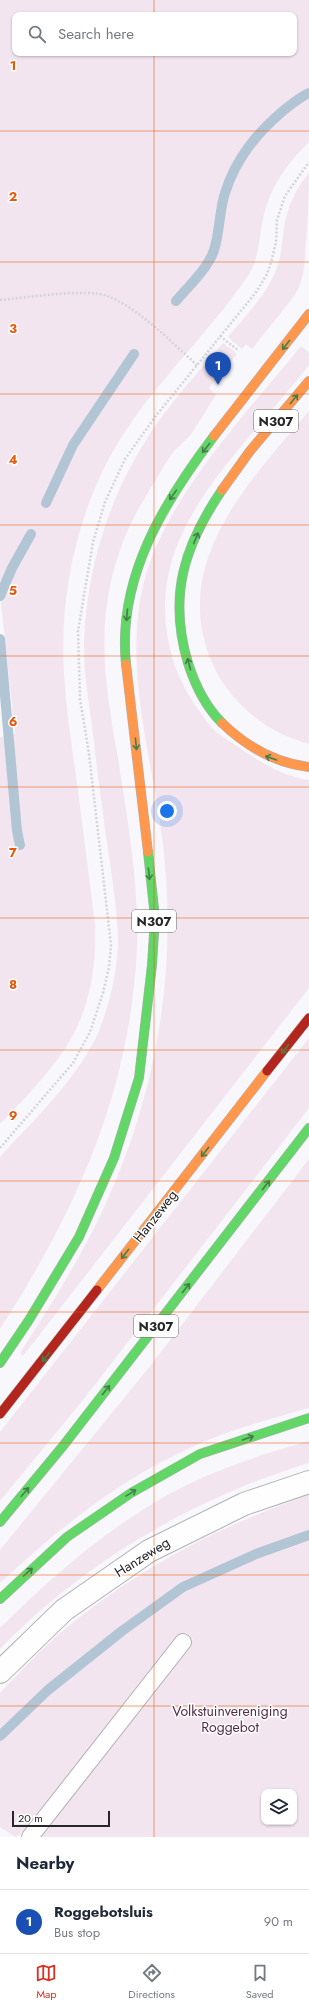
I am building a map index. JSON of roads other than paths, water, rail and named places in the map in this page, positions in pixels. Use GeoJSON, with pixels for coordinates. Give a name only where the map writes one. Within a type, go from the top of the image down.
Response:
{"type":"FeatureCollection","features":[{"type":"Feature","properties":{"kind":"highway","name":"N307"},"geometry":{"type":"LineString","coordinates":[[0,1364],[29,1320],[79,1236],[114,1158],[139,1078],[152,965],[154,918],[124,642],[128,603],[135,578],[146,547],[166,505],[195,463],[309,314]]}},
{"type":"Feature","properties":{"kind":"highway","name":"N307"},"geometry":{"type":"LineString","coordinates":[[309,380],[223,488],[200,527],[180,587],[180,632],[195,684],[208,709],[234,735],[263,755],[297,767],[309,768]]}},
{"type":"Feature","properties":{"kind":"highway","name":"Hanzeweg"},"geometry":{"type":"LineString","coordinates":[[0,1414],[309,1018]]}},
{"type":"Feature","properties":{"kind":"highway","name":"N307"},"geometry":{"type":"LineString","coordinates":[[0,1522],[63,1446],[309,1128]]}},
{"type":"Feature","properties":{"kind":"highway"},"geometry":{"type":"LineString","coordinates":[[0,1599],[67,1537],[131,1493],[200,1454],[309,1418]]}},
{"type":"Feature","properties":{"kind":"street","name":"Hanzeweg"},"geometry":{"type":"LineString","coordinates":[[0,1672],[64,1610],[148,1551],[244,1504],[309,1482]]}},
{"type":"Feature","properties":{"kind":"lane"},"geometry":{"type":"LineString","coordinates":[[30,1837],[183,1642]]}},
{"type":"Feature","properties":{"kind":"waterway"},"geometry":{"type":"LineString","coordinates":[[176,301],[198,277],[208,263],[214,250],[225,193],[241,157],[256,137],[274,119],[302,96],[309,93]]}},
{"type":"Feature","properties":{"kind":"waterway"},"geometry":{"type":"LineString","coordinates":[[46,503],[73,445],[134,354]]}},
{"type":"Feature","properties":{"kind":"waterway"},"geometry":{"type":"LineString","coordinates":[[0,596],[12,568],[31,534]]}},
{"type":"Feature","properties":{"kind":"waterway"},"geometry":{"type":"LineString","coordinates":[[0,639],[17,831],[20,845]]}},
{"type":"Feature","properties":{"kind":"waterway"},"geometry":{"type":"LineString","coordinates":[[0,1736],[48,1690],[122,1631],[183,1587],[256,1554],[309,1535]]}},
{"type":"Feature","properties":{"kind":"place","name":"Roggebotsluis"},"geometry":{"type":"Point","coordinates":[218,385]}},
{"type":"Feature","properties":{"kind":"park label","name":"Volkstuinvereniging Roggebot"},"geometry":{"type":"Point","coordinates":[230,1720]}}]}
